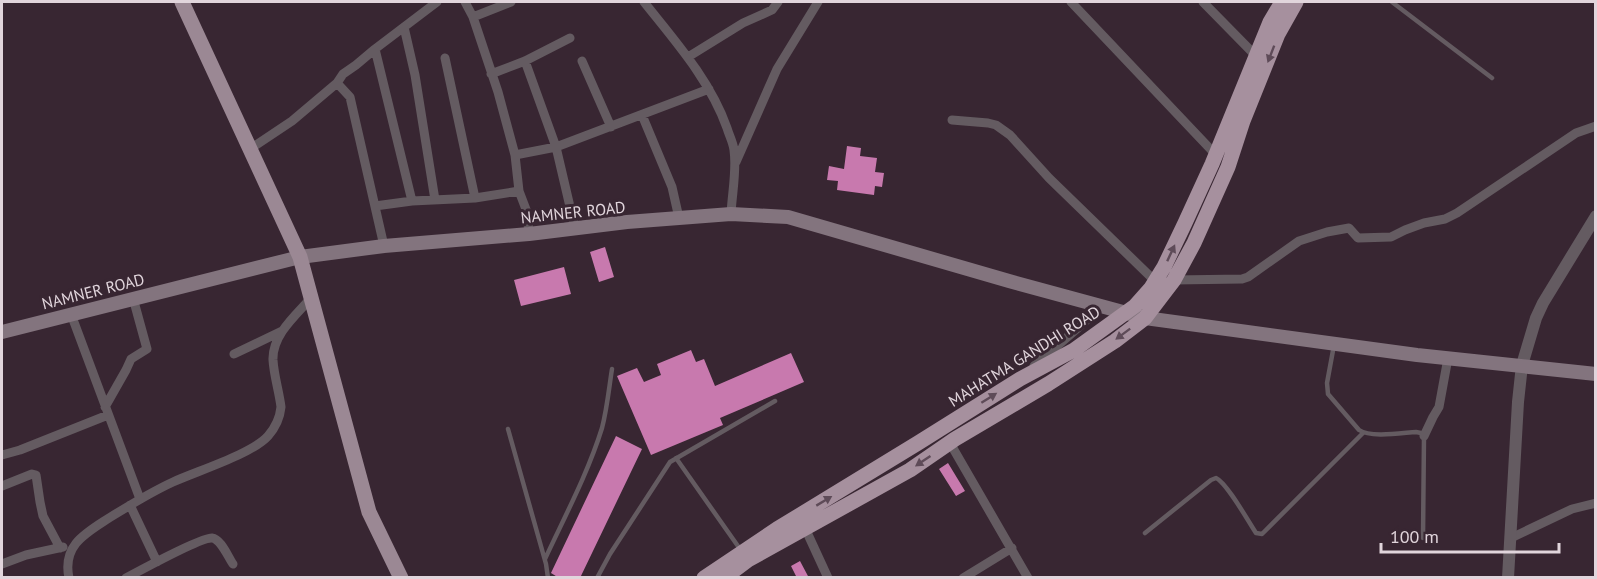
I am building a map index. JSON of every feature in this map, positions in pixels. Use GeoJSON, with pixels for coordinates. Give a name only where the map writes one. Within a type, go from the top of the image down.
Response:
{"type":"FeatureCollection","features":[{"type":"Feature","properties":{"kind":"highway","name":"MAHATMA GANDHI ROAD"},"geometry":{"type":"LineString","coordinates":[[704,578],[777,529],[1016,381],[1074,350],[1135,306],[1155,281],[1168,258],[1216,155],[1270,22],[1282,2]]}},
{"type":"Feature","properties":{"kind":"highway","name":"MAHATMA GANDHI ROAD"},"geometry":{"type":"LineString","coordinates":[[724,578],[748,560],[910,470],[950,442],[1115,341],[1145,318],[1174,280],[1194,243],[1227,167],[1278,34],[1296,2]]}},
{"type":"Feature","properties":{"kind":"main road"},"geometry":{"type":"LineString","coordinates":[[182,2],[300,257],[369,512],[401,578]]}},
{"type":"Feature","properties":{"kind":"main road","name":"NAMNER ROAD"},"geometry":{"type":"LineString","coordinates":[[2,332],[300,257],[384,246],[731,214],[788,217],[1145,318],[1334,345],[1596,374]]}},
{"type":"Feature","properties":{"kind":"street"},"geometry":{"type":"LineString","coordinates":[[250,149],[292,121],[337,83],[343,74],[437,2]]}},
{"type":"Feature","properties":{"kind":"street"},"geometry":{"type":"LineString","coordinates":[[465,2],[473,17],[498,92],[515,155],[519,191],[527,212],[529,234]]}},
{"type":"Feature","properties":{"kind":"street"},"geometry":{"type":"LineString","coordinates":[[473,17],[511,2]]}},
{"type":"Feature","properties":{"kind":"street"},"geometry":{"type":"LineString","coordinates":[[644,2],[688,57],[722,113],[735,162],[731,214]]}},
{"type":"Feature","properties":{"kind":"street"},"geometry":{"type":"LineString","coordinates":[[688,57],[743,23],[772,10],[778,2]]}},
{"type":"Feature","properties":{"kind":"street"},"geometry":{"type":"LineString","coordinates":[[735,162],[777,69],[818,2]]}},
{"type":"Feature","properties":{"kind":"street"},"geometry":{"type":"LineString","coordinates":[[1071,2],[1216,155]]}},
{"type":"Feature","properties":{"kind":"street"},"geometry":{"type":"LineString","coordinates":[[1203,2],[1256,56]]}},
{"type":"Feature","properties":{"kind":"street"},"geometry":{"type":"LineString","coordinates":[[404,27],[415,75],[435,200]]}},
{"type":"Feature","properties":{"kind":"street"},"geometry":{"type":"LineString","coordinates":[[491,74],[525,61],[570,38]]}},
{"type":"Feature","properties":{"kind":"street"},"geometry":{"type":"LineString","coordinates":[[375,49],[412,201]]}},
{"type":"Feature","properties":{"kind":"street"},"geometry":{"type":"LineString","coordinates":[[445,58],[475,198]]}},
{"type":"Feature","properties":{"kind":"street"},"geometry":{"type":"LineString","coordinates":[[525,61],[556,147],[575,228]]}},
{"type":"Feature","properties":{"kind":"street"},"geometry":{"type":"LineString","coordinates":[[582,61],[611,127]]}},
{"type":"Feature","properties":{"kind":"street"},"geometry":{"type":"LineString","coordinates":[[337,83],[350,97],[384,246]]}},
{"type":"Feature","properties":{"kind":"street"},"geometry":{"type":"LineString","coordinates":[[515,155],[556,147],[709,89]]}},
{"type":"Feature","properties":{"kind":"street"},"geometry":{"type":"LineString","coordinates":[[642,115],[672,187],[679,218]]}},
{"type":"Feature","properties":{"kind":"street"},"geometry":{"type":"LineString","coordinates":[[952,120],[996,125],[1010,135],[1049,178],[1155,281]]}},
{"type":"Feature","properties":{"kind":"street"},"geometry":{"type":"LineString","coordinates":[[1174,280],[1248,277],[1299,241],[1327,232],[1349,228],[1358,238],[1385,238],[1430,221],[1447,218],[1558,144],[1576,133],[1596,126]]}},
{"type":"Feature","properties":{"kind":"street"},"geometry":{"type":"LineString","coordinates":[[375,206],[412,201],[475,198],[519,191]]}},
{"type":"Feature","properties":{"kind":"street"},"geometry":{"type":"LineString","coordinates":[[1508,578],[1522,365],[1536,318],[1543,303],[1596,216]]}},
{"type":"Feature","properties":{"kind":"street"},"geometry":{"type":"LineString","coordinates":[[2,456],[107,411],[130,359],[147,349],[133,298]]}},
{"type":"Feature","properties":{"kind":"street"},"geometry":{"type":"LineString","coordinates":[[69,578],[68,564],[73,545],[84,534],[140,498],[235,456],[258,444],[268,435],[280,414],[280,399],[273,360],[274,351],[282,331],[311,298]]}},
{"type":"Feature","properties":{"kind":"street"},"geometry":{"type":"LineString","coordinates":[[1016,381],[1102,306]]}},
{"type":"Feature","properties":{"kind":"street"},"geometry":{"type":"LineString","coordinates":[[71,314],[140,498]]}},
{"type":"Feature","properties":{"kind":"street"},"geometry":{"type":"LineString","coordinates":[[234,354],[282,331]]}},
{"type":"Feature","properties":{"kind":"street"},"geometry":{"type":"LineString","coordinates":[[1424,436],[1439,407],[1448,358]]}},
{"type":"Feature","properties":{"kind":"street"},"geometry":{"type":"LineString","coordinates":[[950,442],[1028,578]]}},
{"type":"Feature","properties":{"kind":"street"},"geometry":{"type":"LineString","coordinates":[[2,486],[32,474],[36,475],[43,516],[60,548]]}},
{"type":"Feature","properties":{"kind":"street"},"geometry":{"type":"LineString","coordinates":[[1511,538],[1572,509],[1596,503]]}},
{"type":"Feature","properties":{"kind":"street"},"geometry":{"type":"LineString","coordinates":[[130,505],[157,562]]}},
{"type":"Feature","properties":{"kind":"street"},"geometry":{"type":"LineString","coordinates":[[799,532],[828,578]]}},
{"type":"Feature","properties":{"kind":"street"},"geometry":{"type":"LineString","coordinates":[[126,578],[187,547],[211,538],[220,544],[232,564]]}},
{"type":"Feature","properties":{"kind":"street"},"geometry":{"type":"LineString","coordinates":[[2,564],[26,555],[73,545]]}},
{"type":"Feature","properties":{"kind":"street"},"geometry":{"type":"LineString","coordinates":[[963,578],[1012,549]]}},
{"type":"Feature","properties":{"kind":"lane"},"geometry":{"type":"LineString","coordinates":[[1392,2],[1492,78]]}},
{"type":"Feature","properties":{"kind":"lane"},"geometry":{"type":"LineString","coordinates":[[1334,345],[1327,383],[1328,394],[1363,433],[1416,432],[1424,436],[1423,538]]}},
{"type":"Feature","properties":{"kind":"lane"},"geometry":{"type":"LineString","coordinates":[[545,559],[599,437],[612,369]]}},
{"type":"Feature","properties":{"kind":"lane"},"geometry":{"type":"LineString","coordinates":[[597,578],[669,462],[775,401]]}},
{"type":"Feature","properties":{"kind":"lane"},"geometry":{"type":"LineString","coordinates":[[508,429],[545,559],[548,578]]}},
{"type":"Feature","properties":{"kind":"lane"},"geometry":{"type":"LineString","coordinates":[[1145,533],[1216,478],[1223,483],[1256,533],[1263,534],[1363,433]]}},
{"type":"Feature","properties":{"kind":"lane"},"geometry":{"type":"LineString","coordinates":[[676,458],[742,552]]}},
{"type":"Feature","properties":{"kind":"building"},"geometry":{"type":"Polygon","coordinates":[[[847,146],[861,148],[860,156],[877,158],[875,172],[884,173],[882,187],[875,186],[874,195],[837,190],[838,181],[827,180],[829,166],[844,169],[847,146]]]}},
{"type":"Feature","properties":{"kind":"building"},"geometry":{"type":"Polygon","coordinates":[[[605,247],[614,277],[599,282],[590,252],[605,247]]]}},
{"type":"Feature","properties":{"kind":"building"},"geometry":{"type":"Polygon","coordinates":[[[564,267],[571,294],[521,306],[514,280],[564,267]]]}},
{"type":"Feature","properties":{"kind":"building"},"geometry":{"type":"Polygon","coordinates":[[[691,350],[696,362],[704,359],[715,386],[791,353],[804,382],[720,418],[723,425],[651,455],[617,376],[637,368],[644,382],[661,375],[657,364],[691,350]]]}},
{"type":"Feature","properties":{"kind":"building"},"geometry":{"type":"Polygon","coordinates":[[[616,436],[642,449],[580,578],[559,578],[551,573],[616,436]]]}},
{"type":"Feature","properties":{"kind":"building"},"geometry":{"type":"Polygon","coordinates":[[[948,463],[965,491],[956,496],[939,469],[948,463]]]}},
{"type":"Feature","properties":{"kind":"building"},"geometry":{"type":"Polygon","coordinates":[[[800,561],[809,578],[797,578],[791,566],[800,561]]]}}]}
